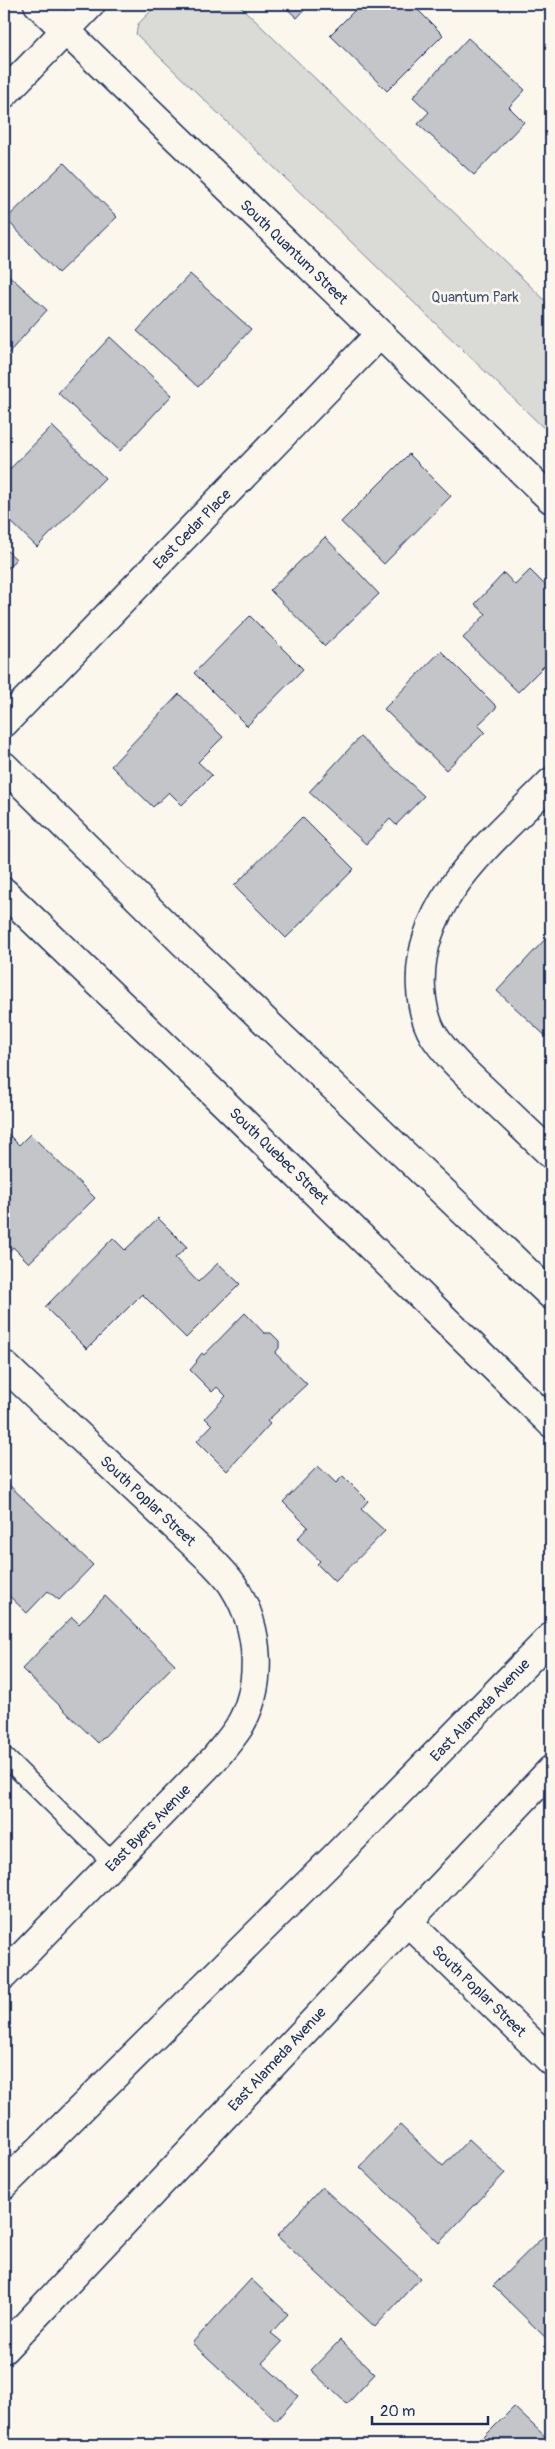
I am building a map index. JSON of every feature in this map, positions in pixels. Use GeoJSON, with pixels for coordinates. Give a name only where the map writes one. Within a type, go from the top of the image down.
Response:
{"type":"FeatureCollection","features":[{"type":"Feature","properties":{"kind":"main road","name":"South Quantum Street"},"geometry":{"type":"LineString","coordinates":[[38,4],[551,499]]}},
{"type":"Feature","properties":{"kind":"main road"},"geometry":{"type":"LineString","coordinates":[[4,94],[91,4]]}},
{"type":"Feature","properties":{"kind":"main road","name":"East Cedar Place"},"geometry":{"type":"LineString","coordinates":[[4,723],[380,334]]}},
{"type":"Feature","properties":{"kind":"main road"},"geometry":{"type":"LineString","coordinates":[[4,766],[196,955],[551,1295]]}},
{"type":"Feature","properties":{"kind":"main road"},"geometry":{"type":"LineString","coordinates":[[551,782],[468,867],[447,894],[434,917],[425,944],[420,975],[422,1005],[433,1034],[450,1058],[551,1154]]}},
{"type":"Feature","properties":{"kind":"main road","name":"South Quebec Street"},"geometry":{"type":"LineString","coordinates":[[4,892],[226,1104],[551,1423]]}},
{"type":"Feature","properties":{"kind":"main road","name":"South Poplar Street"},"geometry":{"type":"LineString","coordinates":[[4,1365],[214,1563],[234,1586],[251,1628],[257,1659]]}},
{"type":"Feature","properties":{"kind":"main road","name":"East Alameda Avenue"},"geometry":{"type":"LineString","coordinates":[[4,2185],[337,1856],[551,1637]]}},
{"type":"Feature","properties":{"kind":"main road","name":"East Byers Avenue"},"geometry":{"type":"LineString","coordinates":[[4,1975],[215,1758],[239,1727],[251,1700],[257,1659]]}},
{"type":"Feature","properties":{"kind":"main road","name":"East Alameda Avenue"},"geometry":{"type":"LineString","coordinates":[[4,2349],[551,1770]]}},
{"type":"Feature","properties":{"kind":"main road","name":"South Poplar Street"},"geometry":{"type":"LineString","coordinates":[[407,1921],[551,2061]]}},
{"type":"Feature","properties":{"kind":"lane"},"geometry":{"type":"LineString","coordinates":[[4,1756],[113,1864]]}},
{"type":"Feature","properties":{"kind":"green space","name":"Quantum Park"},"geometry":{"type":"Polygon","coordinates":[[[158,4],[238,4],[551,306],[551,435],[136,34],[138,24],[158,4]]]}},
{"type":"Feature","properties":{"kind":"building"},"geometry":{"type":"Polygon","coordinates":[[[282,4],[310,4],[297,18],[282,4]]]}},
{"type":"Feature","properties":{"kind":"building"},"geometry":{"type":"Polygon","coordinates":[[[361,4],[421,4],[416,8],[443,35],[387,91],[330,35],[361,4]]]}},
{"type":"Feature","properties":{"kind":"building"},"geometry":{"type":"Polygon","coordinates":[[[468,38],[525,90],[509,107],[524,122],[474,175],[418,124],[429,112],[413,97],[468,38]]]}},
{"type":"Feature","properties":{"kind":"building"},"geometry":{"type":"Polygon","coordinates":[[[64,163],[117,217],[58,273],[6,219],[64,163]]]}},
{"type":"Feature","properties":{"kind":"building"},"geometry":{"type":"Polygon","coordinates":[[[4,271],[47,310],[4,358],[4,271]]]}},
{"type":"Feature","properties":{"kind":"building"},"geometry":{"type":"Polygon","coordinates":[[[190,274],[251,329],[198,387],[137,331],[190,274]]]}},
{"type":"Feature","properties":{"kind":"building"},"geometry":{"type":"Polygon","coordinates":[[[110,337],[172,395],[120,451],[58,393],[110,337]]]}},
{"type":"Feature","properties":{"kind":"building"},"geometry":{"type":"Polygon","coordinates":[[[52,426],[105,478],[37,547],[4,515],[4,475],[52,426]]]}},
{"type":"Feature","properties":{"kind":"building"},"geometry":{"type":"Polygon","coordinates":[[[409,454],[451,496],[384,564],[341,522],[409,454]]]}},
{"type":"Feature","properties":{"kind":"building"},"geometry":{"type":"Polygon","coordinates":[[[325,537],[379,594],[325,646],[270,590],[325,537]]]}},
{"type":"Feature","properties":{"kind":"building"},"geometry":{"type":"Polygon","coordinates":[[[4,548],[16,559],[4,572],[4,548]]]}},
{"type":"Feature","properties":{"kind":"building"},"geometry":{"type":"Polygon","coordinates":[[[530,570],[551,591],[551,659],[518,692],[463,638],[486,614],[475,604],[504,573],[515,585],[530,570]]]}},
{"type":"Feature","properties":{"kind":"building"},"geometry":{"type":"Polygon","coordinates":[[[250,616],[303,669],[247,726],[194,673],[250,616]]]}},
{"type":"Feature","properties":{"kind":"building"},"geometry":{"type":"Polygon","coordinates":[[[441,651],[497,707],[478,725],[485,732],[446,770],[384,709],[441,651]]]}},
{"type":"Feature","properties":{"kind":"building"},"geometry":{"type":"Polygon","coordinates":[[[179,694],[223,737],[198,762],[212,775],[182,805],[169,792],[153,807],[111,766],[179,694]]]}},
{"type":"Feature","properties":{"kind":"building"},"geometry":{"type":"Polygon","coordinates":[[[360,737],[424,796],[396,825],[390,819],[366,844],[309,792],[360,737]]]}},
{"type":"Feature","properties":{"kind":"building"},"geometry":{"type":"Polygon","coordinates":[[[302,817],[354,869],[286,938],[234,886],[302,817]]]}},
{"type":"Feature","properties":{"kind":"building"},"geometry":{"type":"Polygon","coordinates":[[[549,935],[551,937],[551,1041],[497,991],[549,935]]]}},
{"type":"Feature","properties":{"kind":"building"},"geometry":{"type":"Polygon","coordinates":[[[4,1130],[19,1145],[30,1134],[95,1198],[29,1263],[13,1247],[8,1253],[4,1249],[4,1130]]]}},
{"type":"Feature","properties":{"kind":"building"},"geometry":{"type":"Polygon","coordinates":[[[158,1218],[187,1247],[175,1258],[198,1282],[218,1263],[240,1284],[186,1338],[142,1294],[87,1349],[45,1307],[113,1238],[125,1250],[158,1218]]]}},
{"type":"Feature","properties":{"kind":"building"},"geometry":{"type":"Polygon","coordinates":[[[245,1313],[264,1333],[271,1333],[279,1341],[279,1348],[275,1353],[307,1384],[267,1421],[270,1424],[227,1471],[197,1441],[212,1425],[205,1418],[226,1396],[217,1387],[212,1392],[190,1370],[202,1353],[204,1355],[245,1313]]]}},
{"type":"Feature","properties":{"kind":"building"},"geometry":{"type":"Polygon","coordinates":[[[318,1466],[336,1483],[343,1476],[368,1501],[361,1509],[385,1531],[335,1582],[317,1564],[320,1561],[297,1539],[308,1527],[283,1502],[318,1466]]]}},
{"type":"Feature","properties":{"kind":"building"},"geometry":{"type":"Polygon","coordinates":[[[5,1481],[93,1565],[59,1600],[48,1591],[27,1613],[4,1591],[5,1481]]]}},
{"type":"Feature","properties":{"kind":"building"},"geometry":{"type":"Polygon","coordinates":[[[105,1596],[175,1664],[98,1743],[22,1669],[72,1617],[79,1624],[105,1596]]]}},
{"type":"Feature","properties":{"kind":"building"},"geometry":{"type":"Polygon","coordinates":[[[400,2125],[443,2166],[469,2139],[505,2173],[439,2243],[360,2167],[400,2125]]]}},
{"type":"Feature","properties":{"kind":"building"},"geometry":{"type":"Polygon","coordinates":[[[322,2187],[420,2278],[375,2327],[277,2236],[322,2187]]]}},
{"type":"Feature","properties":{"kind":"building"},"geometry":{"type":"Polygon","coordinates":[[[551,2229],[551,2343],[493,2286],[551,2229]]]}},
{"type":"Feature","properties":{"kind":"building"},"geometry":{"type":"Polygon","coordinates":[[[251,2279],[288,2314],[271,2333],[282,2342],[262,2363],[298,2396],[276,2421],[192,2343],[251,2279]]]}},
{"type":"Feature","properties":{"kind":"building"},"geometry":{"type":"Polygon","coordinates":[[[340,2340],[375,2374],[347,2404],[311,2370],[340,2340]]]}},
{"type":"Feature","properties":{"kind":"building"},"geometry":{"type":"Polygon","coordinates":[[[514,2407],[551,2442],[551,2445],[476,2445],[514,2407]]]}}]}
